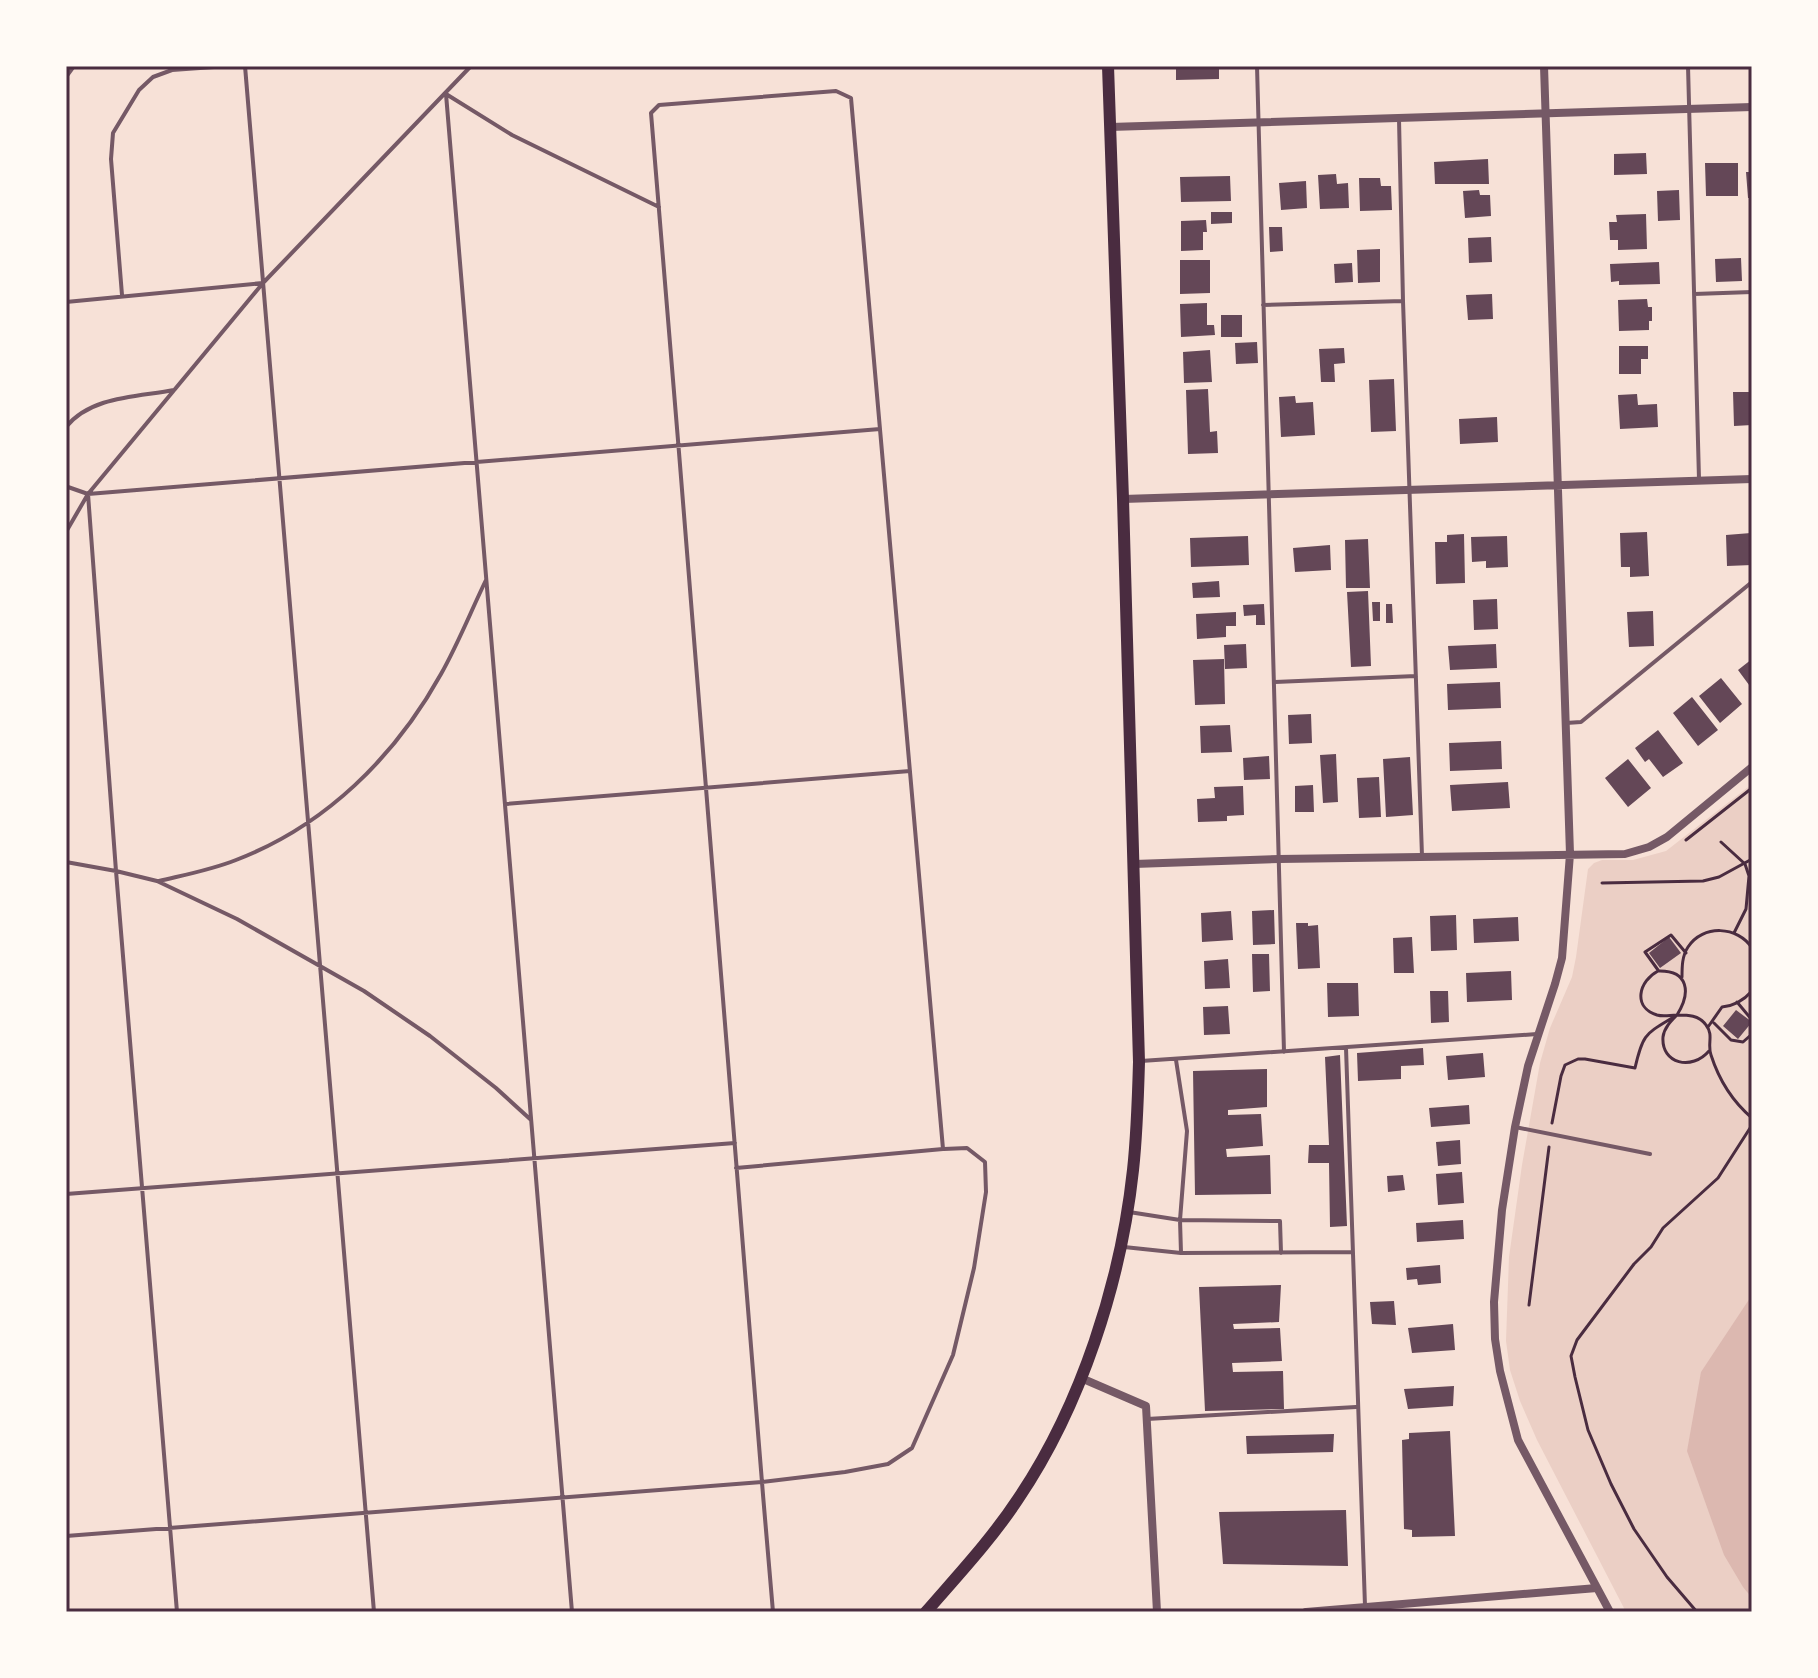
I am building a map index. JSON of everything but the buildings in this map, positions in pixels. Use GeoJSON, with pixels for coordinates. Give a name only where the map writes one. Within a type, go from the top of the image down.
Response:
{"type":"FeatureCollection","features":[{"type":"Feature","properties":{"kind":"main road"},"geometry":{"type":"LineString","coordinates":[[926,1612],[988,1541],[1019,1498],[1057,1433],[1081,1378],[1104,1310],[1127,1212],[1138,1114],[1139,1062],[1108,66]]}},
{"type":"Feature","properties":{"kind":"street"},"geometry":{"type":"LineString","coordinates":[[1544,66],[1570,854],[1562,958],[1528,1066],[1502,1210],[1494,1302],[1495,1339],[1518,1440],[1610,1612]]}},
{"type":"Feature","properties":{"kind":"street"},"geometry":{"type":"LineString","coordinates":[[1110,127],[1752,107]]}},
{"type":"Feature","properties":{"kind":"street"},"geometry":{"type":"LineString","coordinates":[[1123,499],[1752,479]]}},
{"type":"Feature","properties":{"kind":"street"},"geometry":{"type":"LineString","coordinates":[[1134,864],[1625,854],[1649,847],[1667,837],[1752,767]]}},
{"type":"Feature","properties":{"kind":"street"},"geometry":{"type":"LineString","coordinates":[[1081,1378],[1146,1406],[1157,1612]]}},
{"type":"Feature","properties":{"kind":"street"},"geometry":{"type":"LineString","coordinates":[[1306,1612],[1597,1588]]}},
{"type":"Feature","properties":{"kind":"lane"},"geometry":{"type":"LineString","coordinates":[[66,77],[74,66]]}},
{"type":"Feature","properties":{"kind":"lane"},"geometry":{"type":"LineString","coordinates":[[122,295],[111,159],[113,133],[139,90],[153,77],[172,70],[228,66]]}},
{"type":"Feature","properties":{"kind":"lane"},"geometry":{"type":"LineString","coordinates":[[245,66],[374,1612]]}},
{"type":"Feature","properties":{"kind":"lane"},"geometry":{"type":"LineString","coordinates":[[66,532],[88,494],[263,283],[471,66]]}},
{"type":"Feature","properties":{"kind":"lane"},"geometry":{"type":"LineString","coordinates":[[1257,66],[1284,1052]]}},
{"type":"Feature","properties":{"kind":"lane"},"geometry":{"type":"LineString","coordinates":[[1688,66],[1699,481]]}},
{"type":"Feature","properties":{"kind":"lane"},"geometry":{"type":"LineString","coordinates":[[773,1612],[651,113],[659,105],[836,91],[851,98],[943,1149]]}},
{"type":"Feature","properties":{"kind":"lane"},"geometry":{"type":"LineString","coordinates":[[446,94],[512,135],[659,207]]}},
{"type":"Feature","properties":{"kind":"lane"},"geometry":{"type":"LineString","coordinates":[[446,94],[572,1612]]}},
{"type":"Feature","properties":{"kind":"lane"},"geometry":{"type":"LineString","coordinates":[[1399,118],[1422,856]]}},
{"type":"Feature","properties":{"kind":"lane"},"geometry":{"type":"LineString","coordinates":[[66,302],[263,283]]}},
{"type":"Feature","properties":{"kind":"lane"},"geometry":{"type":"LineString","coordinates":[[1694,294],[1752,292]]}},
{"type":"Feature","properties":{"kind":"lane"},"geometry":{"type":"LineString","coordinates":[[1263,305],[1403,301]]}},
{"type":"Feature","properties":{"kind":"lane"},"geometry":{"type":"LineString","coordinates":[[66,427],[89,407],[176,390]]}},
{"type":"Feature","properties":{"kind":"lane"},"geometry":{"type":"LineString","coordinates":[[67,486],[88,494],[880,429]]}},
{"type":"Feature","properties":{"kind":"lane"},"geometry":{"type":"LineString","coordinates":[[88,494],[177,1612]]}},
{"type":"Feature","properties":{"kind":"lane"},"geometry":{"type":"LineString","coordinates":[[157,881],[235,861],[276,842],[338,801],[376,765],[418,712],[442,672],[487,578]]}},
{"type":"Feature","properties":{"kind":"lane"},"geometry":{"type":"LineString","coordinates":[[1566,723],[1581,722],[1752,582]]}},
{"type":"Feature","properties":{"kind":"lane"},"geometry":{"type":"LineString","coordinates":[[1275,682],[1416,676]]}},
{"type":"Feature","properties":{"kind":"lane"},"geometry":{"type":"LineString","coordinates":[[505,804],[910,771]]}},
{"type":"Feature","properties":{"kind":"lane"},"geometry":{"type":"LineString","coordinates":[[66,862],[157,881],[237,919],[364,991],[430,1036],[531,1120]]}},
{"type":"Feature","properties":{"kind":"lane"},"geometry":{"type":"LineString","coordinates":[[1139,1062],[1537,1034]]}},
{"type":"Feature","properties":{"kind":"lane"},"geometry":{"type":"LineString","coordinates":[[1346,1048],[1365,1606]]}},
{"type":"Feature","properties":{"kind":"lane"},"geometry":{"type":"LineString","coordinates":[[1176,1060],[1187,1131],[1180,1220],[1181,1253]]}},
{"type":"Feature","properties":{"kind":"lane"},"geometry":{"type":"LineString","coordinates":[[1515,1127],[1650,1154]]}},
{"type":"Feature","properties":{"kind":"lane"},"geometry":{"type":"LineString","coordinates":[[66,1194],[735,1143]]}},
{"type":"Feature","properties":{"kind":"lane"},"geometry":{"type":"LineString","coordinates":[[66,1536],[762,1482],[888,1464],[912,1448],[953,1355],[974,1268],[986,1192],[985,1162],[967,1148],[736,1168]]}},
{"type":"Feature","properties":{"kind":"lane"},"geometry":{"type":"LineString","coordinates":[[1127,1212],[1180,1220],[1280,1221],[1281,1253]]}},
{"type":"Feature","properties":{"kind":"lane"},"geometry":{"type":"LineString","coordinates":[[1120,1246],[1181,1253],[1353,1252]]}},
{"type":"Feature","properties":{"kind":"lane"},"geometry":{"type":"LineString","coordinates":[[1147,1419],[1357,1407]]}},
{"type":"Feature","properties":{"kind":"path"},"geometry":{"type":"LineString","coordinates":[[1721,842],[1745,864],[1749,876],[1746,909],[1734,933]]}},
{"type":"Feature","properties":{"kind":"path"},"geometry":{"type":"LineString","coordinates":[[1602,883],[1703,881],[1719,877],[1752,859]]}},
{"type":"Feature","properties":{"kind":"path"},"geometry":{"type":"LineString","coordinates":[[1682,979],[1670,971],[1658,971],[1644,982],[1641,995],[1643,1003],[1652,1013],[1659,1016],[1677,1015],[1690,1015],[1701,1019],[1708,1027],[1712,1039],[1709,1051],[1699,1061],[1690,1063],[1677,1061],[1670,1056],[1664,1047],[1663,1037],[1666,1027],[1677,1015],[1685,1000],[1683,960],[1688,947],[1705,933],[1716,930],[1739,934],[1752,948]]}},
{"type":"Feature","properties":{"kind":"path"},"geometry":{"type":"LineString","coordinates":[[1658,971],[1645,952],[1671,935],[1686,953]]}},
{"type":"Feature","properties":{"kind":"path"},"geometry":{"type":"LineString","coordinates":[[1708,1027],[1722,1007],[1747,997],[1752,991]]}},
{"type":"Feature","properties":{"kind":"path"},"geometry":{"type":"LineString","coordinates":[[1737,1002],[1752,1020]]}},
{"type":"Feature","properties":{"kind":"path"},"geometry":{"type":"LineString","coordinates":[[1713,1021],[1731,1040],[1743,1042],[1752,1034]]}},
{"type":"Feature","properties":{"kind":"path"},"geometry":{"type":"LineString","coordinates":[[1709,1051],[1726,1090],[1736,1105],[1752,1118]]}},
{"type":"Feature","properties":{"kind":"path"},"geometry":{"type":"LineString","coordinates":[[1697,1612],[1667,1577],[1634,1529],[1611,1484],[1588,1430],[1571,1356],[1582,1332],[1634,1264],[1651,1247],[1663,1228],[1718,1178],[1752,1125]]}},
{"type":"Feature","properties":{"kind":"shaded area"},"geometry":{"type":"Polygon","coordinates":[[[1752,784],[1752,1612],[1626,1612],[1537,1440],[1510,1370],[1506,1341],[1509,1257],[1522,1165],[1540,1063],[1550,1028],[1572,977],[1588,869],[1602,860],[1633,860],[1666,851],[1752,784]]]}},
{"type":"Feature","properties":{"kind":"shaded area"},"geometry":{"type":"Polygon","coordinates":[[[1752,1295],[1752,1598],[1724,1555],[1687,1451],[1701,1372],[1752,1295]]]}}]}
